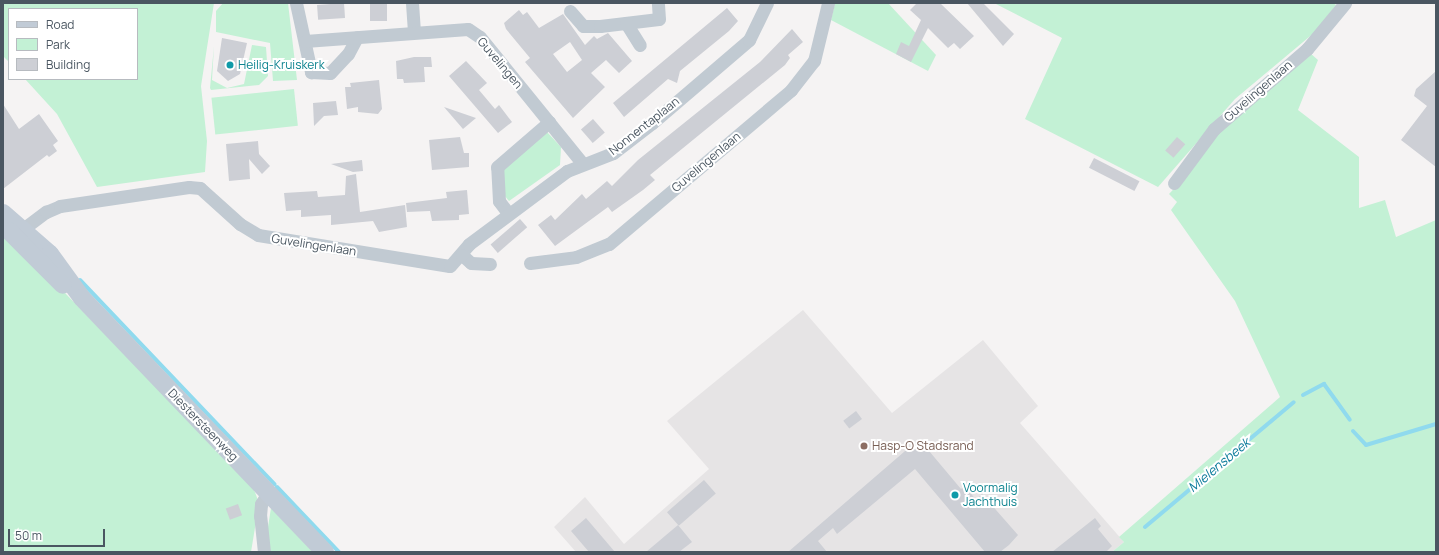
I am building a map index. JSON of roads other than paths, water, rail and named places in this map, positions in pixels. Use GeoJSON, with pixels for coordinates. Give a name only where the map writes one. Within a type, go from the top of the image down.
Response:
{"type":"FeatureCollection","features":[{"type":"Feature","properties":{"kind":"main road","name":"Diestersteenweg"},"geometry":{"type":"LineString","coordinates":[[3,213],[13,230],[70,292],[82,298],[325,552]]}},
{"type":"Feature","properties":{"kind":"street"},"geometry":{"type":"LineString","coordinates":[[296,3],[305,41],[307,65],[311,72],[318,74],[330,73],[348,54],[357,37]]}},
{"type":"Feature","properties":{"kind":"street"},"geometry":{"type":"LineString","coordinates":[[412,3],[414,32]]}},
{"type":"Feature","properties":{"kind":"street"},"geometry":{"type":"LineString","coordinates":[[570,11],[583,26],[626,23],[660,19],[658,3]]}},
{"type":"Feature","properties":{"kind":"street","name":"Nonnentaplaan"},"geometry":{"type":"LineString","coordinates":[[462,255],[469,244],[508,213],[582,163],[613,153],[730,56],[756,32],[767,3]]}},
{"type":"Feature","properties":{"kind":"street","name":"Guvelingenlaan"},"geometry":{"type":"LineString","coordinates":[[530,264],[576,257],[609,244],[791,90],[814,61],[828,3]]}},
{"type":"Feature","properties":{"kind":"street","name":"Guvelingenlaan"},"geometry":{"type":"LineString","coordinates":[[1174,183],[1214,129],[1307,49],[1345,3]]}},
{"type":"Feature","properties":{"kind":"street"},"geometry":{"type":"LineString","coordinates":[[626,23],[640,45]]}},
{"type":"Feature","properties":{"kind":"street","name":"Guvelingen"},"geometry":{"type":"LineString","coordinates":[[305,41],[468,29],[480,37],[582,163]]}},
{"type":"Feature","properties":{"kind":"street"},"geometry":{"type":"LineString","coordinates":[[508,213],[499,201],[497,167],[549,122]]}},
{"type":"Feature","properties":{"kind":"street","name":"Guvelingenlaan"},"geometry":{"type":"LineString","coordinates":[[13,230],[60,206],[190,187],[200,188],[240,224],[277,241],[450,266],[462,255]]}},
{"type":"Feature","properties":{"kind":"street"},"geometry":{"type":"LineString","coordinates":[[462,255],[471,263],[490,264]]}},
{"type":"Feature","properties":{"kind":"street"},"geometry":{"type":"LineString","coordinates":[[264,552],[260,516],[268,494]]}},
{"type":"Feature","properties":{"kind":"waterway"},"geometry":{"type":"LineString","coordinates":[[80,280],[274,484]]}},
{"type":"Feature","properties":{"kind":"waterway","name":"Mielensbeek"},"geometry":{"type":"LineString","coordinates":[[1303,395],[1324,384],[1350,420]]}},
{"type":"Feature","properties":{"kind":"waterway","name":"Mielensbeek"},"geometry":{"type":"LineString","coordinates":[[1145,527],[1294,402]]}},
{"type":"Feature","properties":{"kind":"waterway","name":"Mielensbeek"},"geometry":{"type":"LineString","coordinates":[[1353,431],[1366,445],[1436,424]]}},
{"type":"Feature","properties":{"kind":"waterway"},"geometry":{"type":"LineString","coordinates":[[277,487],[339,552]]}},
{"type":"Feature","properties":{"kind":"place","name":"Heilig-Kruiskerk"},"geometry":{"type":"Point","coordinates":[230,65]}},
{"type":"Feature","properties":{"kind":"place","name":"Hasp-O Stadsrand"},"geometry":{"type":"Point","coordinates":[864,446]}},
{"type":"Feature","properties":{"kind":"place","name":"Voormalig Jachthuis"},"geometry":{"type":"Point","coordinates":[955,495]}}]}
